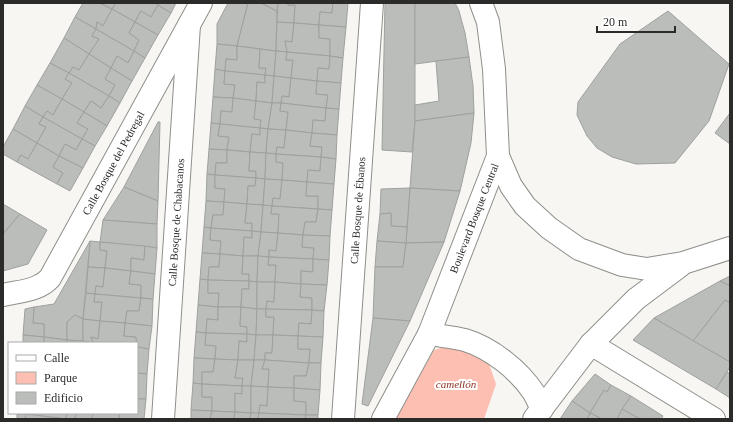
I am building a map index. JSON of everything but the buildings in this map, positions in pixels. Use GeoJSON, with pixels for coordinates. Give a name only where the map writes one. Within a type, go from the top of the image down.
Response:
{"type":"FeatureCollection","features":[{"type":"Feature","properties":{"kind":"street","name":"Calle Bosque del Pedregal"},"geometry":{"type":"LineString","coordinates":[[3,295],[34,289],[44,284],[50,278],[201,3]]}},
{"type":"Feature","properties":{"kind":"street","name":"Calle Bosque de Ébanos"},"geometry":{"type":"LineString","coordinates":[[343,419],[372,3]]}},
{"type":"Feature","properties":{"kind":"street","name":"Boulevard Bosque Central"},"geometry":{"type":"LineString","coordinates":[[383,419],[429,334],[498,156],[494,69],[488,22],[481,3]]}},
{"type":"Feature","properties":{"kind":"street","name":"Calle Bosque de Chabacanos"},"geometry":{"type":"LineString","coordinates":[[164,419],[189,26]]}},
{"type":"Feature","properties":{"kind":"street"},"geometry":{"type":"LineString","coordinates":[[498,156],[511,186],[525,206],[549,228],[579,249],[622,266],[647,269],[684,263],[730,248]]}},
{"type":"Feature","properties":{"kind":"street"},"geometry":{"type":"LineString","coordinates":[[538,414],[591,344],[636,299],[684,263]]}},
{"type":"Feature","properties":{"kind":"street"},"geometry":{"type":"LineString","coordinates":[[429,334],[465,340],[487,350],[507,364],[522,378],[533,392],[538,414]]}},
{"type":"Feature","properties":{"kind":"street"},"geometry":{"type":"LineString","coordinates":[[591,344],[714,419]]}},
{"type":"Feature","properties":{"kind":"green space","name":"camellón"},"geometry":{"type":"Polygon","coordinates":[[[448,346],[467,349],[488,361],[496,384],[484,419],[396,419],[434,350],[448,346]]]}}]}
